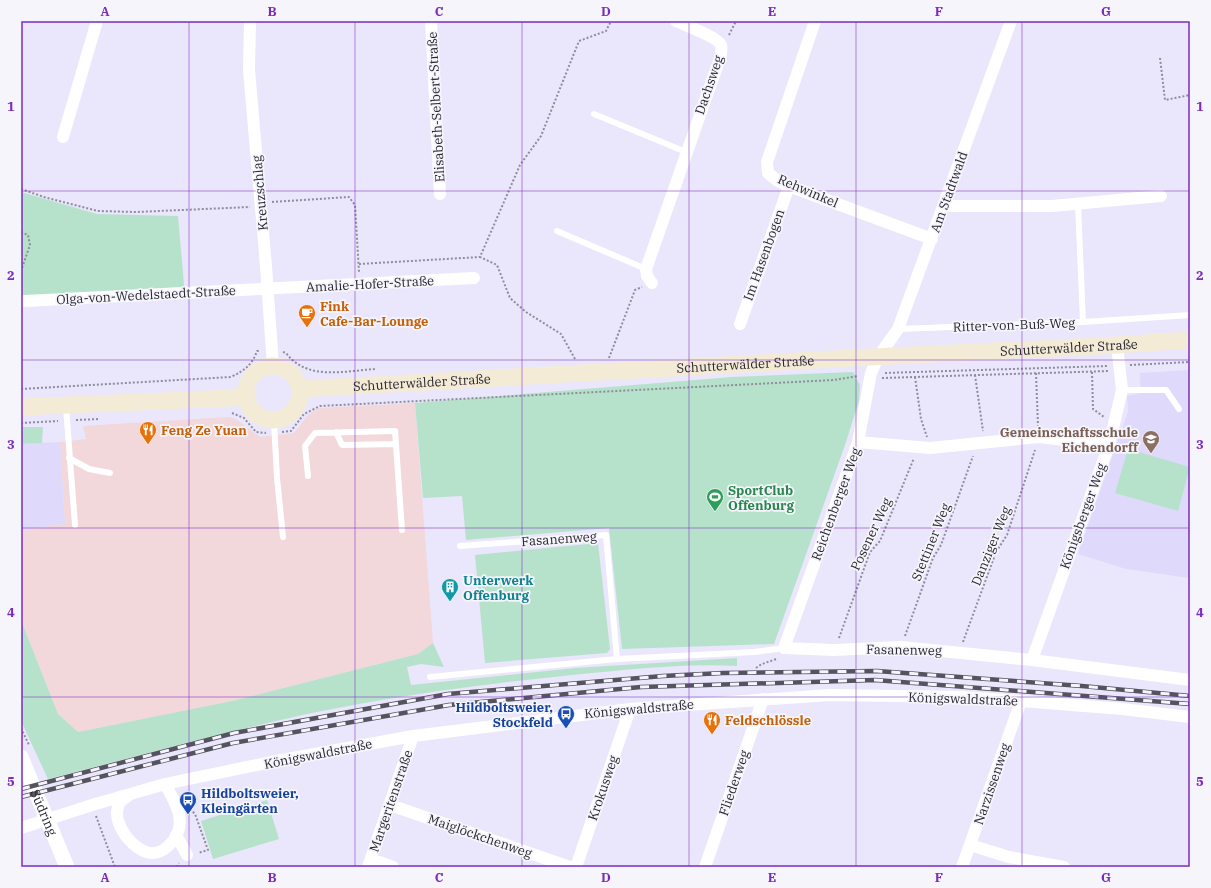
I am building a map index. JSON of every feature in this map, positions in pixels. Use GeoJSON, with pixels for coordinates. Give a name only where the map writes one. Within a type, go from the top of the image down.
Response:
{"type":"FeatureCollection","features":[{"type":"Feature","properties":{"kind":"main road","name":"Schutterwälder Straße"},"geometry":{"type":"LineString","coordinates":[[300,389],[607,362],[878,357],[1190,340]]}},
{"type":"Feature","properties":{"kind":"main road"},"geometry":{"type":"LineString","coordinates":[[272,358],[290,371],[298,382],[300,389],[300,398],[294,410],[283,419],[274,420],[266,419],[255,413],[248,403],[246,395],[247,387],[255,373],[272,358]]}},
{"type":"Feature","properties":{"kind":"main road"},"geometry":{"type":"LineString","coordinates":[[21,407],[232,398],[246,395]]}},
{"type":"Feature","properties":{"kind":"street"},"geometry":{"type":"LineString","coordinates":[[63,137],[97,21]]}},
{"type":"Feature","properties":{"kind":"street","name":"Kreuzschlag"},"geometry":{"type":"LineString","coordinates":[[250,21],[249,70],[261,205],[272,358]]}},
{"type":"Feature","properties":{"kind":"street","name":"Elisabeth-Selbert-Straße"},"geometry":{"type":"LineString","coordinates":[[431,21],[440,194]]}},
{"type":"Feature","properties":{"kind":"street","name":"Dachsweg"},"geometry":{"type":"LineString","coordinates":[[646,269],[721,55],[721,46],[712,37],[676,21]]}},
{"type":"Feature","properties":{"kind":"street","name":"Rehwinkel"},"geometry":{"type":"LineString","coordinates":[[815,21],[767,162],[768,173],[778,181],[789,186],[932,239]]}},
{"type":"Feature","properties":{"kind":"street","name":"Am Stadtwald"},"geometry":{"type":"LineString","coordinates":[[878,357],[898,329],[1011,21]]}},
{"type":"Feature","properties":{"kind":"street","name":"Im Hasenbogen"},"geometry":{"type":"LineString","coordinates":[[740,324],[789,186]]}},
{"type":"Feature","properties":{"kind":"street"},"geometry":{"type":"LineString","coordinates":[[944,206],[1052,206],[1161,196]]}},
{"type":"Feature","properties":{"kind":"street"},"geometry":{"type":"LineString","coordinates":[[646,269],[652,283]]}},
{"type":"Feature","properties":{"kind":"street","name":"Amalie-Hofer-Straße"},"geometry":{"type":"LineString","coordinates":[[267,290],[474,278]]}},
{"type":"Feature","properties":{"kind":"street","name":"Olga-von-Wedelstaedt-Straße"},"geometry":{"type":"LineString","coordinates":[[25,301],[267,290]]}},
{"type":"Feature","properties":{"kind":"street","name":"Königsberger Weg"},"geometry":{"type":"LineString","coordinates":[[1032,660],[1109,446],[1115,424],[1122,390],[1117,345]]}},
{"type":"Feature","properties":{"kind":"street","name":"Reichenberger Weg"},"geometry":{"type":"LineString","coordinates":[[784,648],[858,442],[871,376],[878,357]]}},
{"type":"Feature","properties":{"kind":"street"},"geometry":{"type":"LineString","coordinates":[[858,442],[924,448],[1039,437],[1109,446]]}},
{"type":"Feature","properties":{"kind":"street","name":"Fasanenweg"},"geometry":{"type":"LineString","coordinates":[[784,648],[834,650],[901,648],[959,652],[1190,680]]}},
{"type":"Feature","properties":{"kind":"street","name":"Königswaldstraße"},"geometry":{"type":"LineString","coordinates":[[21,828],[92,805],[165,784],[414,736],[630,709],[830,695],[961,697],[1122,709],[1190,717]]}},
{"type":"Feature","properties":{"kind":"street","name":"Fliederweg"},"geometry":{"type":"LineString","coordinates":[[705,867],[763,699]]}},
{"type":"Feature","properties":{"kind":"street","name":"Narzissenweg"},"geometry":{"type":"LineString","coordinates":[[962,867],[1021,701]]}},
{"type":"Feature","properties":{"kind":"street","name":"Krokusweg"},"geometry":{"type":"LineString","coordinates":[[576,867],[630,709]]}},
{"type":"Feature","properties":{"kind":"street","name":"Margeritenstraße"},"geometry":{"type":"LineString","coordinates":[[370,863],[414,736]]}},
{"type":"Feature","properties":{"kind":"street","name":"Südring"},"geometry":{"type":"LineString","coordinates":[[21,757],[67,867]]}},
{"type":"Feature","properties":{"kind":"street"},"geometry":{"type":"LineString","coordinates":[[130,794],[122,798],[116,813],[119,825],[127,838],[146,852],[154,854],[166,850],[179,830],[181,818],[176,804],[165,784]]}},
{"type":"Feature","properties":{"kind":"street","name":"Maiglöckchenweg"},"geometry":{"type":"LineString","coordinates":[[390,805],[570,867]]}},
{"type":"Feature","properties":{"kind":"street"},"geometry":{"type":"LineString","coordinates":[[176,835],[187,855]]}},
{"type":"Feature","properties":{"kind":"street"},"geometry":{"type":"LineString","coordinates":[[970,845],[1009,857],[1064,867]]}},
{"type":"Feature","properties":{"kind":"street"},"geometry":{"type":"LineString","coordinates":[[370,863],[394,867]]}},
{"type":"Feature","properties":{"kind":"lane"},"geometry":{"type":"LineString","coordinates":[[594,114],[686,152]]}},
{"type":"Feature","properties":{"kind":"lane","name":"Ritter-von-Buß-Weg"},"geometry":{"type":"LineString","coordinates":[[898,329],[1083,322],[1078,203]]}},
{"type":"Feature","properties":{"kind":"lane"},"geometry":{"type":"LineString","coordinates":[[557,231],[646,269]]}},
{"type":"Feature","properties":{"kind":"lane"},"geometry":{"type":"LineString","coordinates":[[1083,322],[1190,315]]}},
{"type":"Feature","properties":{"kind":"lane"},"geometry":{"type":"LineString","coordinates":[[1122,390],[1166,390],[1179,409]]}},
{"type":"Feature","properties":{"kind":"lane"},"geometry":{"type":"LineString","coordinates":[[66,405],[74,525]]}},
{"type":"Feature","properties":{"kind":"lane"},"geometry":{"type":"LineString","coordinates":[[274,420],[276,473],[283,537]]}},
{"type":"Feature","properties":{"kind":"lane"},"geometry":{"type":"LineString","coordinates":[[308,476],[305,446],[315,433],[395,430],[402,530]]}},
{"type":"Feature","properties":{"kind":"lane"},"geometry":{"type":"LineString","coordinates":[[336,432],[342,445],[396,444]]}},
{"type":"Feature","properties":{"kind":"lane"},"geometry":{"type":"LineString","coordinates":[[69,458],[89,469],[110,473]]}},
{"type":"Feature","properties":{"kind":"lane","name":"Fasanenweg"},"geometry":{"type":"LineString","coordinates":[[460,546],[606,535],[617,659]]}},
{"type":"Feature","properties":{"kind":"lane","name":"Fasanenweg"},"geometry":{"type":"LineString","coordinates":[[430,677],[617,659],[755,652],[784,648]]}},
{"type":"Feature","properties":{"kind":"path"},"geometry":{"type":"LineString","coordinates":[[480,257],[520,165],[541,136],[580,41],[606,31],[611,21]]}},
{"type":"Feature","properties":{"kind":"path"},"geometry":{"type":"LineString","coordinates":[[721,46],[736,21]]}},
{"type":"Feature","properties":{"kind":"path"},"geometry":{"type":"LineString","coordinates":[[1160,58],[1165,100],[1190,95]]}},
{"type":"Feature","properties":{"kind":"path"},"geometry":{"type":"LineString","coordinates":[[21,189],[44,197],[98,210],[136,212],[261,205],[348,197],[355,205],[360,285]]}},
{"type":"Feature","properties":{"kind":"path"},"geometry":{"type":"LineString","coordinates":[[21,232],[28,235],[30,245],[21,271]]}},
{"type":"Feature","properties":{"kind":"path"},"geometry":{"type":"LineString","coordinates":[[359,264],[480,257],[497,265],[510,298],[526,312],[562,334],[575,359]]}},
{"type":"Feature","properties":{"kind":"path"},"geometry":{"type":"LineString","coordinates":[[610,391],[607,362],[635,290],[652,283]]}},
{"type":"Feature","properties":{"kind":"path"},"geometry":{"type":"LineString","coordinates":[[21,389],[231,377],[246,370],[254,360],[257,350],[272,358],[286,353],[293,362],[305,369],[316,372],[379,369]]}},
{"type":"Feature","properties":{"kind":"path"},"geometry":{"type":"LineString","coordinates":[[568,359],[582,359]]}},
{"type":"Feature","properties":{"kind":"path"},"geometry":{"type":"LineString","coordinates":[[320,406],[834,380],[871,376],[1119,368],[1190,362]]}},
{"type":"Feature","properties":{"kind":"path"},"geometry":{"type":"LineString","coordinates":[[871,376],[915,377],[1036,374],[1092,372],[1119,368]]}},
{"type":"Feature","properties":{"kind":"path"},"geometry":{"type":"LineString","coordinates":[[1092,372],[1093,409],[1115,424]]}},
{"type":"Feature","properties":{"kind":"path","name":"Danziger Weg"},"geometry":{"type":"LineString","coordinates":[[959,652],[996,552],[1007,535],[1039,437],[1036,374]]}},
{"type":"Feature","properties":{"kind":"path","name":"Stettiner Weg"},"geometry":{"type":"LineString","coordinates":[[901,648],[932,558],[941,544],[981,442],[976,375]]}},
{"type":"Feature","properties":{"kind":"path"},"geometry":{"type":"LineString","coordinates":[[915,377],[924,448]]}},
{"type":"Feature","properties":{"kind":"path","name":"Posener Weg"},"geometry":{"type":"LineString","coordinates":[[834,650],[870,552],[880,541],[924,448]]}},
{"type":"Feature","properties":{"kind":"path"},"geometry":{"type":"LineString","coordinates":[[21,728],[24,736]]}},
{"type":"Feature","properties":{"kind":"path"},"geometry":{"type":"LineString","coordinates":[[176,804],[184,803],[195,814],[208,850],[183,856],[177,867]]}},
{"type":"Feature","properties":{"kind":"path"},"geometry":{"type":"LineString","coordinates":[[92,805],[115,867]]}},
{"type":"Feature","properties":{"kind":"shaded area","name":"Gemeinschaftsschule Eichendorff"},"geometry":{"type":"Polygon","coordinates":[[[1190,370],[1190,578],[1126,569],[1078,554],[1128,412],[1127,396],[1141,393],[1140,373],[1190,370]]]}},
{"type":"Feature","properties":{"kind":"shaded area"},"geometry":{"type":"Polygon","coordinates":[[[415,403],[433,643],[418,654],[232,701],[78,732],[58,714],[21,620],[21,530],[65,524],[60,442],[86,439],[83,426],[229,417],[236,419],[260,437],[294,433],[308,415],[319,408],[415,403]]]}},
{"type":"Feature","properties":{"kind":"shaded area"},"geometry":{"type":"Polygon","coordinates":[[[60,442],[65,524],[21,530],[21,444],[60,442]]]}},
{"type":"Feature","properties":{"kind":"green space"},"geometry":{"type":"Polygon","coordinates":[[[21,192],[97,214],[178,216],[185,296],[21,304],[21,192]]]}},
{"type":"Feature","properties":{"kind":"green space","name":"SportClub Offenburg"},"geometry":{"type":"Polygon","coordinates":[[[853,372],[860,385],[859,401],[845,445],[774,644],[622,649],[609,528],[466,540],[462,496],[423,498],[415,403],[732,377],[853,372]]]}},
{"type":"Feature","properties":{"kind":"green space"},"geometry":{"type":"Polygon","coordinates":[[[21,427],[43,427],[42,443],[21,444],[21,427]]]}},
{"type":"Feature","properties":{"kind":"green space"},"geometry":{"type":"Polygon","coordinates":[[[1128,449],[1190,467],[1178,511],[1115,493],[1128,449]]]}},
{"type":"Feature","properties":{"kind":"green space"},"geometry":{"type":"Polygon","coordinates":[[[598,543],[610,649],[607,653],[485,663],[475,555],[598,543]]]}},
{"type":"Feature","properties":{"kind":"green space"},"geometry":{"type":"Polygon","coordinates":[[[21,620],[58,714],[78,732],[232,701],[418,654],[433,643],[444,667],[421,664],[407,667],[411,685],[575,668],[737,658],[737,666],[696,665],[634,669],[505,682],[406,696],[274,721],[48,779],[21,721],[21,620]]]}},
{"type":"Feature","properties":{"kind":"green space"},"geometry":{"type":"Polygon","coordinates":[[[267,800],[279,839],[213,859],[201,821],[267,800]]]}},
{"type":"Feature","properties":{"kind":"railway"},"geometry":{"type":"LineString","coordinates":[[21,789],[234,733],[448,694],[663,676],[723,673],[877,671],[1082,686],[1190,696]]}},
{"type":"Feature","properties":{"kind":"railway"},"geometry":{"type":"LineString","coordinates":[[21,797],[233,743],[449,705],[641,687],[875,680],[1190,704]]}},
{"type":"Feature","properties":{"kind":"place","name":"Fink Cafe-Bar-Lounge"},"geometry":{"type":"Point","coordinates":[307,328]}},
{"type":"Feature","properties":{"kind":"place","name":"Feng Ze Yuan"},"geometry":{"type":"Point","coordinates":[148,445]}},
{"type":"Feature","properties":{"kind":"place","name":"Gemeinschaftsschule Eichendorff"},"geometry":{"type":"Point","coordinates":[1151,454]}},
{"type":"Feature","properties":{"kind":"place","name":"SportClub Offenburg"},"geometry":{"type":"Point","coordinates":[715,512]}},
{"type":"Feature","properties":{"kind":"place","name":"Unterwerk Offenburg"},"geometry":{"type":"Point","coordinates":[450,602]}},
{"type":"Feature","properties":{"kind":"place","name":"Hildboltsweier, Stockfeld"},"geometry":{"type":"Point","coordinates":[566,729]}},
{"type":"Feature","properties":{"kind":"place","name":"Feldschlössle"},"geometry":{"type":"Point","coordinates":[712,735]}},
{"type":"Feature","properties":{"kind":"place","name":"Hildboltsweier, Kleingärten"},"geometry":{"type":"Point","coordinates":[188,815]}}]}
